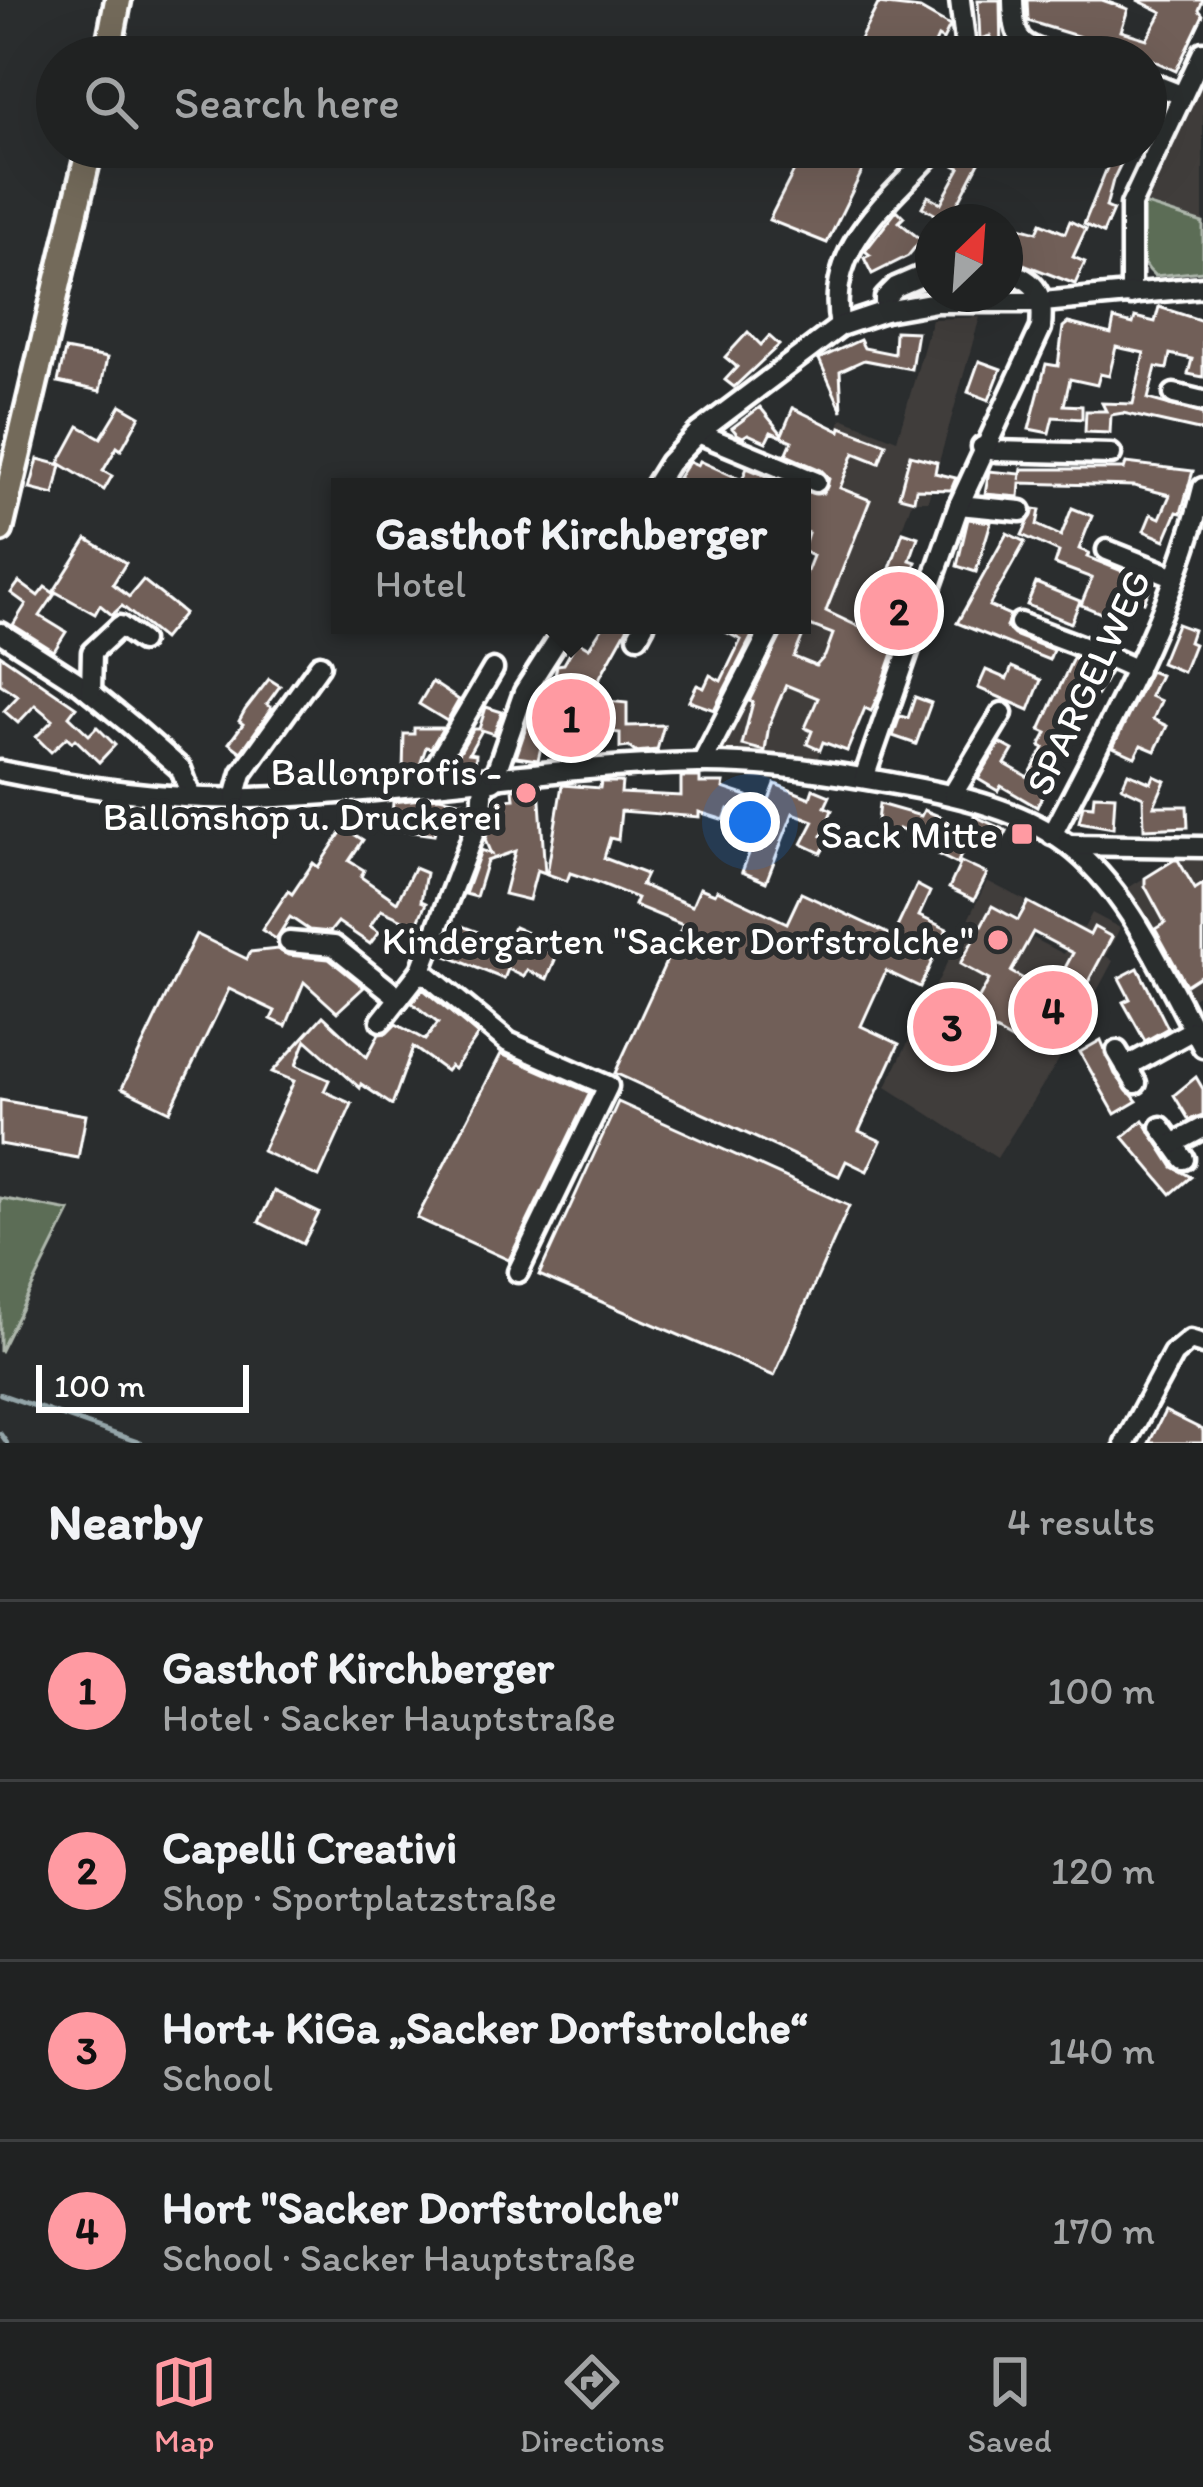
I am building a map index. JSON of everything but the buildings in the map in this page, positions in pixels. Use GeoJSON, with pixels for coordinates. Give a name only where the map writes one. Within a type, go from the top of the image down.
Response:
{"type":"FeatureCollection","features":[{"type":"Feature","properties":{"kind":"main road"},"geometry":{"type":"LineString","coordinates":[[111,36],[118,0]]}},
{"type":"Feature","properties":{"kind":"main road"},"geometry":{"type":"LineString","coordinates":[[0,529],[85,168]]}},
{"type":"Feature","properties":{"kind":"street"},"geometry":{"type":"LineString","coordinates":[[960,0],[964,36]]}},
{"type":"Feature","properties":{"kind":"street"},"geometry":{"type":"LineString","coordinates":[[1013,0],[1017,36]]}},
{"type":"Feature","properties":{"kind":"street"},"geometry":{"type":"LineString","coordinates":[[1167,126],[1203,52]]}},
{"type":"Feature","properties":{"kind":"street"},"geometry":{"type":"LineString","coordinates":[[1167,89],[1181,95]]}},
{"type":"Feature","properties":{"kind":"street"},"geometry":{"type":"LineString","coordinates":[[840,326],[835,299],[844,257],[918,168]]}},
{"type":"Feature","properties":{"kind":"street"},"geometry":{"type":"LineString","coordinates":[[1131,295],[1131,205],[1148,168]]}},
{"type":"Feature","properties":{"kind":"street"},"geometry":{"type":"LineString","coordinates":[[864,778],[959,505],[1041,328],[1043,302],[1023,277]]}},
{"type":"Feature","properties":{"kind":"street"},"geometry":{"type":"LineString","coordinates":[[885,311],[885,298],[915,279]]}},
{"type":"Feature","properties":{"kind":"street"},"geometry":{"type":"LineString","coordinates":[[660,478],[698,433],[840,326],[885,311],[956,301],[1043,302],[1203,286]]}},
{"type":"Feature","properties":{"kind":"street"},"geometry":{"type":"LineString","coordinates":[[1174,394],[1203,401]]}},
{"type":"Feature","properties":{"kind":"street"},"geometry":{"type":"LineString","coordinates":[[698,433],[806,478]]}},
{"type":"Feature","properties":{"kind":"street"},"geometry":{"type":"LineString","coordinates":[[982,447],[996,452],[1111,454]]}},
{"type":"Feature","properties":{"kind":"street"},"geometry":{"type":"LineString","coordinates":[[811,480],[816,482]]}},
{"type":"Feature","properties":{"kind":"street","name":"SPARGELWEG"},"geometry":{"type":"LineString","coordinates":[[1061,840],[1175,577],[1203,488]]}},
{"type":"Feature","properties":{"kind":"street"},"geometry":{"type":"LineString","coordinates":[[959,505],[1021,511]]}},
{"type":"Feature","properties":{"kind":"street"},"geometry":{"type":"LineString","coordinates":[[1107,550],[1175,577]]}},
{"type":"Feature","properties":{"kind":"street"},"geometry":{"type":"LineString","coordinates":[[1020,623],[1079,642],[1137,670]]}},
{"type":"Feature","properties":{"kind":"street"},"geometry":{"type":"LineString","coordinates":[[91,692],[92,652],[120,626],[141,641]]}},
{"type":"Feature","properties":{"kind":"street"},"geometry":{"type":"LineString","coordinates":[[1,633],[91,692],[181,769],[191,796]]}},
{"type":"Feature","properties":{"kind":"street"},"geometry":{"type":"LineString","coordinates":[[381,1021],[421,970],[524,692],[561,634]]}},
{"type":"Feature","properties":{"kind":"street"},"geometry":{"type":"LineString","coordinates":[[702,763],[768,634]]}},
{"type":"Feature","properties":{"kind":"street"},"geometry":{"type":"LineString","coordinates":[[235,798],[242,773],[320,665]]}},
{"type":"Feature","properties":{"kind":"street"},"geometry":{"type":"LineString","coordinates":[[430,784],[431,774],[493,669]]}},
{"type":"Feature","properties":{"kind":"street"},"geometry":{"type":"LineString","coordinates":[[953,794],[1002,713]]}},
{"type":"Feature","properties":{"kind":"street"},"geometry":{"type":"LineString","coordinates":[[0,771],[127,792],[235,798],[488,781],[621,766],[786,767],[953,794],[1061,840],[1203,847]]}},
{"type":"Feature","properties":{"kind":"street"},"geometry":{"type":"LineString","coordinates":[[1061,840],[1123,904],[1198,1038],[1126,1067]]}},
{"type":"Feature","properties":{"kind":"street"},"geometry":{"type":"LineString","coordinates":[[289,942],[334,946],[399,998]]}},
{"type":"Feature","properties":{"kind":"street"},"geometry":{"type":"LineString","coordinates":[[421,970],[508,1042],[608,1087],[518,1272]]}},
{"type":"Feature","properties":{"kind":"street"},"geometry":{"type":"LineString","coordinates":[[1161,1127],[1179,1151],[1203,1128]]}},
{"type":"Feature","properties":{"kind":"street"},"geometry":{"type":"LineString","coordinates":[[1125,1443],[1173,1354],[1190,1340],[1203,1343]]}},
{"type":"Feature","properties":{"kind":"shaded area"},"geometry":{"type":"Polygon","coordinates":[[[1203,79],[1203,222],[1143,202],[1160,168],[1167,168],[1167,153],[1203,79]]]}},
{"type":"Feature","properties":{"kind":"shaded area"},"geometry":{"type":"Polygon","coordinates":[[[980,317],[928,501],[912,501],[817,760],[714,753],[773,634],[811,634],[811,556],[819,539],[811,536],[811,499],[842,418],[897,440],[932,319],[980,317]]]}},
{"type":"Feature","properties":{"kind":"shaded area"},"geometry":{"type":"Polygon","coordinates":[[[1181,856],[1203,858],[1203,991],[1192,999],[1126,889],[1181,856]]]}},
{"type":"Feature","properties":{"kind":"shaded area"},"geometry":{"type":"Polygon","coordinates":[[[987,881],[1026,901],[1009,931],[1029,943],[1033,938],[1064,954],[1078,926],[1084,928],[1092,913],[1120,928],[1106,956],[1113,961],[1068,1045],[997,1158],[886,1087],[987,881]]]}},
{"type":"Feature","properties":{"kind":"green space"},"geometry":{"type":"Polygon","coordinates":[[[1140,203],[1203,223],[1203,271],[1155,276],[1138,242],[1140,203]]]}},
{"type":"Feature","properties":{"kind":"green space"},"geometry":{"type":"Polygon","coordinates":[[[0,1198],[70,1211],[0,1352],[0,1198]]]}},
{"type":"Feature","properties":{"kind":"waterway"},"geometry":{"type":"LineString","coordinates":[[0,1394],[141,1443]]}},
{"type":"Feature","properties":{"kind":"waterway"},"geometry":{"type":"LineString","coordinates":[[0,1433],[7,1443]]}},
{"type":"Feature","properties":{"kind":"place","name":"Capelli Creativi"},"geometry":{"type":"Point","coordinates":[899,611]}},
{"type":"Feature","properties":{"kind":"place","name":"Gasthof Kirchberger"},"geometry":{"type":"Point","coordinates":[571,718]}},
{"type":"Feature","properties":{"kind":"place","name":"Ballonprofis - Ballonshop u. Druckerei"},"geometry":{"type":"Point","coordinates":[526,793]}},
{"type":"Feature","properties":{"kind":"place","name":"Sack Mitte"},"geometry":{"type":"Point","coordinates":[1022,834]}},
{"type":"Feature","properties":{"kind":"place","name":"Kindergarten \"Sacker Dorfstrolche\""},"geometry":{"type":"Point","coordinates":[998,940]}},
{"type":"Feature","properties":{"kind":"place","name":"Hort \"Sacker Dorfstrolche\""},"geometry":{"type":"Point","coordinates":[1053,1010]}},
{"type":"Feature","properties":{"kind":"place","name":"Hort+ KiGa „Sacker Dorfstrolche“"},"geometry":{"type":"Point","coordinates":[952,1027]}}]}
